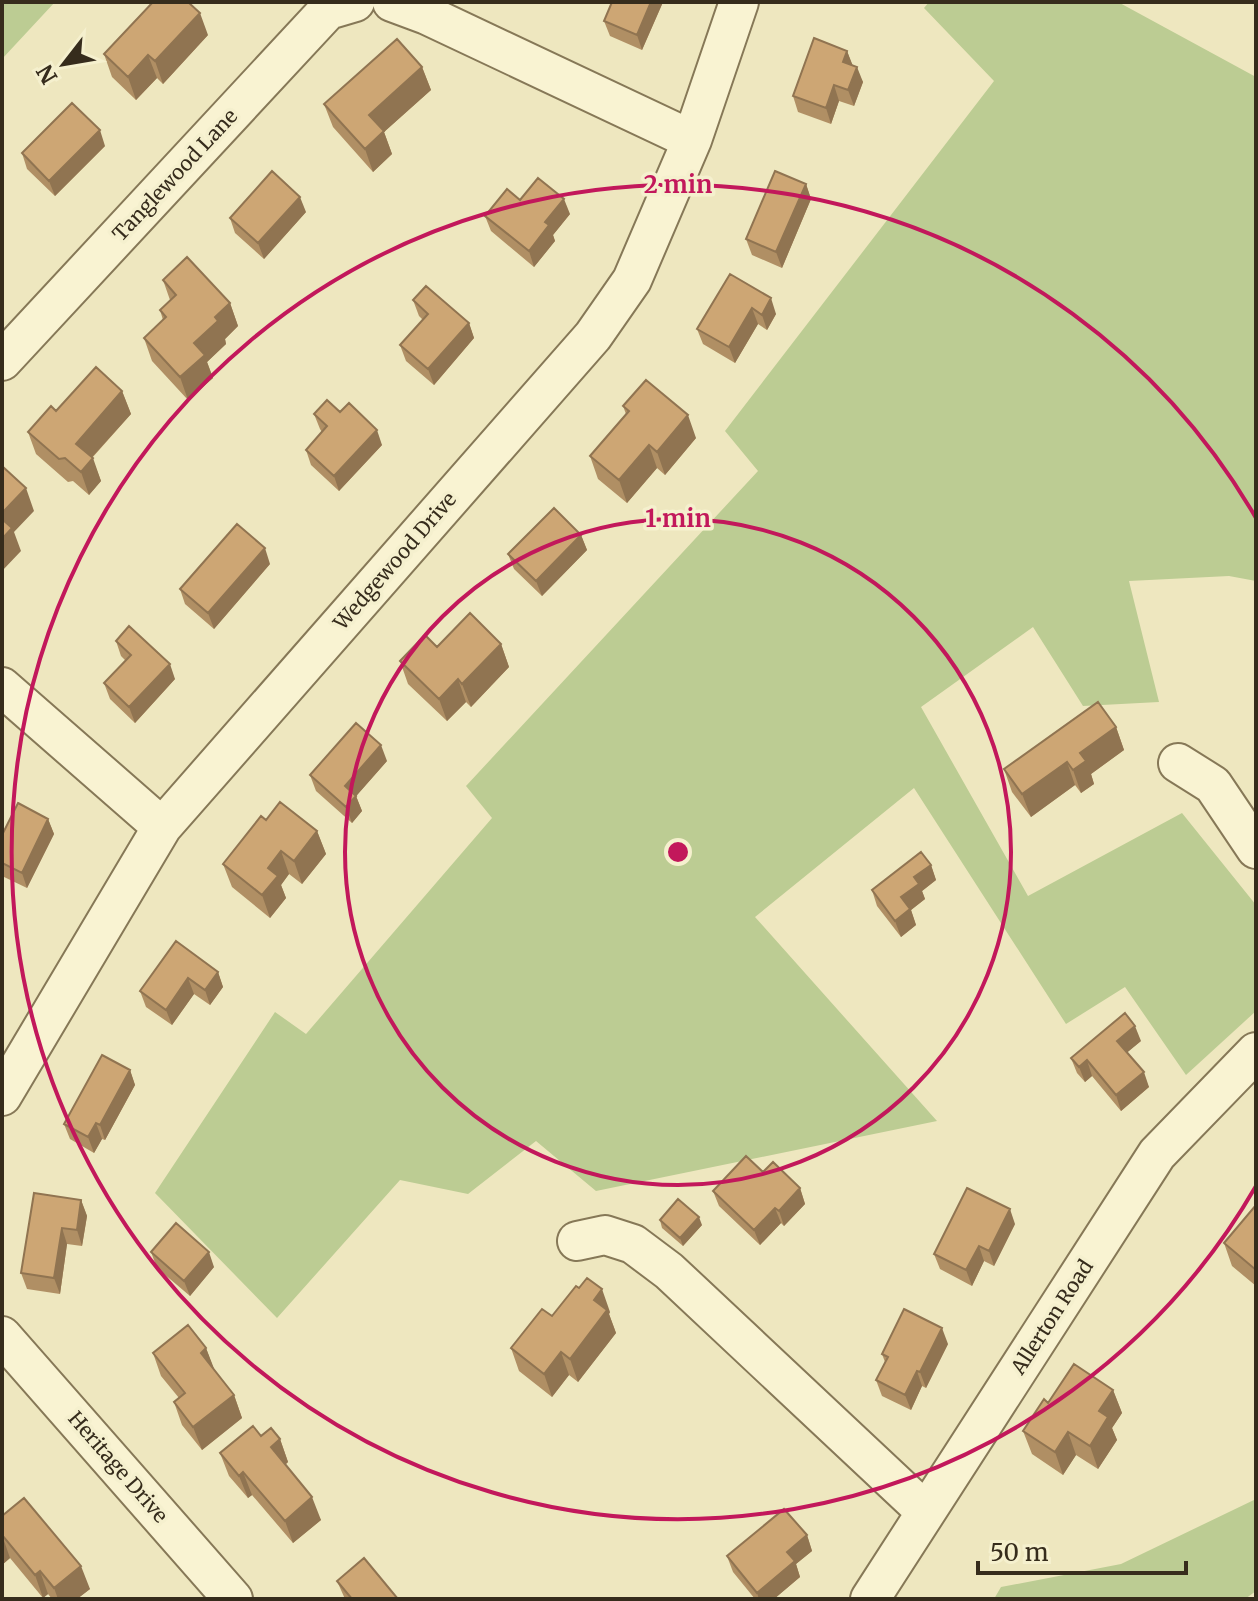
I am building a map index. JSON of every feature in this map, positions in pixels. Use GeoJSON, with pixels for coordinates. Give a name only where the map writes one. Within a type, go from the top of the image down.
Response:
{"type":"FeatureCollection","features":[{"type":"Feature","properties":{"kind":"street","name":"Tanglewood Lane"},"geometry":{"type":"LineString","coordinates":[[2,361],[328,10],[355,2]]}},
{"type":"Feature","properties":{"kind":"street"},"geometry":{"type":"LineString","coordinates":[[392,2],[427,15],[692,140]]}},
{"type":"Feature","properties":{"kind":"street","name":"Wedgewood Drive"},"geometry":{"type":"LineString","coordinates":[[2,1096],[162,827],[593,336],[632,280],[692,140],[739,2]]}},
{"type":"Feature","properties":{"kind":"street"},"geometry":{"type":"LineString","coordinates":[[2,687],[162,827]]}},
{"type":"Feature","properties":{"kind":"street"},"geometry":{"type":"LineString","coordinates":[[1178,763],[1213,785],[1256,849]]}},
{"type":"Feature","properties":{"kind":"street","name":"Allerton Road"},"geometry":{"type":"LineString","coordinates":[[870,1599],[1157,1154],[1256,1052]]}},
{"type":"Feature","properties":{"kind":"street"},"geometry":{"type":"LineString","coordinates":[[577,1241],[605,1235],[633,1244],[669,1271],[926,1512]]}},
{"type":"Feature","properties":{"kind":"street","name":"Heritage Drive"},"geometry":{"type":"LineString","coordinates":[[2,1336],[233,1599]]}},
{"type":"Feature","properties":{"kind":"green space"},"geometry":{"type":"Polygon","coordinates":[[[2,2],[55,2],[2,59],[2,2]]]}},
{"type":"Feature","properties":{"kind":"green space"},"geometry":{"type":"Polygon","coordinates":[[[929,2],[1118,2],[1256,77],[1256,581],[1229,576],[1129,581],[1159,702],[1083,706],[1033,627],[921,707],[1028,896],[1182,813],[1256,905],[1256,1011],[1186,1075],[1125,987],[1066,1024],[914,788],[755,917],[937,1121],[596,1191],[536,1141],[468,1194],[400,1180],[277,1318],[155,1193],[275,1012],[306,1034],[492,818],[466,786],[758,471],[725,431],[994,81],[924,8],[929,2]]]}},
{"type":"Feature","properties":{"kind":"green space"},"geometry":{"type":"Polygon","coordinates":[[[1256,1499],[1256,1591],[1245,1599],[994,1599],[1001,1587],[1121,1564],[1256,1499]]]}},
{"type":"Feature","properties":{"kind":"building"},"geometry":{"type":"Polygon","coordinates":[[[153,2],[188,2],[200,13],[155,61],[148,55],[128,77],[104,54],[153,2]]]}},
{"type":"Feature","properties":{"kind":"building"},"geometry":{"type":"Polygon","coordinates":[[[612,2],[651,2],[637,35],[604,21],[612,2]]]}},
{"type":"Feature","properties":{"kind":"building"},"geometry":{"type":"Polygon","coordinates":[[[814,38],[847,51],[843,62],[857,67],[848,90],[834,85],[826,108],[793,96],[814,38]]]}},
{"type":"Feature","properties":{"kind":"building"},"geometry":{"type":"Polygon","coordinates":[[[397,39],[422,67],[369,115],[384,131],[365,149],[324,104],[397,39]]]}},
{"type":"Feature","properties":{"kind":"building"},"geometry":{"type":"Polygon","coordinates":[[[72,103],[100,130],[49,181],[22,153],[72,103]]]}},
{"type":"Feature","properties":{"kind":"building"},"geometry":{"type":"Polygon","coordinates":[[[272,171],[300,197],[258,243],[230,218],[272,171]]]}},
{"type":"Feature","properties":{"kind":"building"},"geometry":{"type":"Polygon","coordinates":[[[775,171],[806,184],[776,252],[746,239],[775,171]]]}},
{"type":"Feature","properties":{"kind":"building"},"geometry":{"type":"Polygon","coordinates":[[[538,178],[564,199],[545,222],[549,225],[529,251],[485,216],[507,189],[520,200],[538,178]]]}},
{"type":"Feature","properties":{"kind":"building"},"geometry":{"type":"Polygon","coordinates":[[[187,257],[230,303],[215,317],[218,321],[194,343],[205,355],[180,377],[144,338],[166,317],[160,310],[176,295],[163,280],[187,257]]]}},
{"type":"Feature","properties":{"kind":"building"},"geometry":{"type":"Polygon","coordinates":[[[730,274],[771,298],[762,315],[752,308],[729,347],[697,329],[730,274]]]}},
{"type":"Feature","properties":{"kind":"building"},"geometry":{"type":"Polygon","coordinates":[[[426,286],[469,323],[428,369],[400,345],[428,314],[413,300],[426,286]]]}},
{"type":"Feature","properties":{"kind":"building"},"geometry":{"type":"Polygon","coordinates":[[[96,367],[122,391],[76,444],[93,458],[81,472],[65,458],[59,459],[28,432],[51,406],[56,411],[96,367]]]}},
{"type":"Feature","properties":{"kind":"building"},"geometry":{"type":"Polygon","coordinates":[[[646,380],[688,415],[657,452],[649,445],[619,480],[590,456],[629,411],[623,406],[646,380]]]}},
{"type":"Feature","properties":{"kind":"building"},"geometry":{"type":"Polygon","coordinates":[[[327,400],[340,412],[349,403],[377,430],[334,476],[306,450],[327,426],[314,414],[327,400]]]}},
{"type":"Feature","properties":{"kind":"building"},"geometry":{"type":"Polygon","coordinates":[[[2,466],[26,488],[2,513],[2,466]]]}},
{"type":"Feature","properties":{"kind":"building"},"geometry":{"type":"Polygon","coordinates":[[[554,508],[581,535],[536,581],[508,554],[554,508]]]}},
{"type":"Feature","properties":{"kind":"building"},"geometry":{"type":"Polygon","coordinates":[[[2,519],[12,528],[2,539],[2,519]]]}},
{"type":"Feature","properties":{"kind":"building"},"geometry":{"type":"Polygon","coordinates":[[[237,524],[265,548],[208,613],[180,589],[237,524]]]}},
{"type":"Feature","properties":{"kind":"building"},"geometry":{"type":"Polygon","coordinates":[[[470,613],[501,644],[462,684],[458,679],[439,699],[400,661],[425,635],[437,647],[470,613]]]}},
{"type":"Feature","properties":{"kind":"building"},"geometry":{"type":"Polygon","coordinates":[[[129,626],[170,664],[129,707],[104,683],[131,655],[116,641],[129,626]]]}},
{"type":"Feature","properties":{"kind":"building"},"geometry":{"type":"Polygon","coordinates":[[[1098,702],[1116,727],[1080,753],[1086,761],[1073,770],[1067,762],[1022,794],[1004,769],[1098,702]]]}},
{"type":"Feature","properties":{"kind":"building"},"geometry":{"type":"Polygon","coordinates":[[[356,723],[381,745],[345,786],[356,796],[346,807],[310,775],[356,723]]]}},
{"type":"Feature","properties":{"kind":"building"},"geometry":{"type":"Polygon","coordinates":[[[280,802],[317,831],[294,861],[281,851],[268,868],[278,876],[262,895],[223,864],[261,816],[266,820],[280,802]]]}},
{"type":"Feature","properties":{"kind":"building"},"geometry":{"type":"Polygon","coordinates":[[[18,803],[48,819],[22,873],[2,863],[2,835],[18,803]]]}},
{"type":"Feature","properties":{"kind":"building"},"geometry":{"type":"Polygon","coordinates":[[[921,852],[931,865],[914,877],[919,884],[901,897],[910,909],[895,921],[872,890],[921,852]]]}},
{"type":"Feature","properties":{"kind":"building"},"geometry":{"type":"Polygon","coordinates":[[[176,941],[218,972],[205,990],[188,978],[166,1010],[140,991],[176,941]]]}},
{"type":"Feature","properties":{"kind":"building"},"geometry":{"type":"Polygon","coordinates":[[[1125,1013],[1135,1026],[1117,1041],[1144,1072],[1116,1095],[1087,1060],[1079,1067],[1071,1058],[1125,1013]]]}},
{"type":"Feature","properties":{"kind":"building"},"geometry":{"type":"Polygon","coordinates":[[[102,1055],[130,1070],[100,1125],[96,1123],[88,1137],[64,1124],[102,1055]]]}},
{"type":"Feature","properties":{"kind":"building"},"geometry":{"type":"Polygon","coordinates":[[[746,1156],[763,1172],[773,1162],[800,1188],[779,1211],[775,1208],[754,1230],[713,1191],[746,1156]]]}},
{"type":"Feature","properties":{"kind":"building"},"geometry":{"type":"Polygon","coordinates":[[[967,1188],[1010,1209],[989,1251],[979,1246],[966,1270],[934,1254],[967,1188]]]}},
{"type":"Feature","properties":{"kind":"building"},"geometry":{"type":"Polygon","coordinates":[[[34,1193],[81,1200],[77,1230],[62,1228],[54,1278],[21,1273],[34,1193]]]}},
{"type":"Feature","properties":{"kind":"building"},"geometry":{"type":"Polygon","coordinates":[[[678,1199],[699,1217],[680,1238],[660,1220],[678,1199]]]}},
{"type":"Feature","properties":{"kind":"building"},"geometry":{"type":"Polygon","coordinates":[[[1256,1205],[1256,1270],[1224,1243],[1256,1205]]]}},
{"type":"Feature","properties":{"kind":"building"},"geometry":{"type":"Polygon","coordinates":[[[176,1223],[209,1252],[184,1281],[151,1252],[176,1223]]]}},
{"type":"Feature","properties":{"kind":"building"},"geometry":{"type":"Polygon","coordinates":[[[587,1278],[602,1289],[594,1300],[607,1310],[570,1359],[561,1352],[544,1374],[511,1348],[542,1309],[552,1316],[576,1286],[579,1288],[587,1278]]]}},
{"type":"Feature","properties":{"kind":"building"},"geometry":{"type":"Polygon","coordinates":[[[904,1309],[942,1328],[905,1395],[876,1380],[888,1357],[882,1354],[904,1309]]]}},
{"type":"Feature","properties":{"kind":"building"},"geometry":{"type":"Polygon","coordinates":[[[188,1325],[206,1348],[201,1353],[234,1395],[193,1427],[174,1402],[185,1393],[153,1353],[188,1325]]]}},
{"type":"Feature","properties":{"kind":"building"},"geometry":{"type":"Polygon","coordinates":[[[1074,1364],[1113,1390],[1099,1411],[1108,1417],[1090,1446],[1068,1432],[1055,1452],[1023,1431],[1044,1399],[1048,1403],[1074,1364]]]}},
{"type":"Feature","properties":{"kind":"building"},"geometry":{"type":"Polygon","coordinates":[[[253,1426],[261,1436],[271,1428],[280,1439],[271,1447],[312,1497],[285,1521],[243,1472],[239,1476],[220,1453],[253,1426]]]}},
{"type":"Feature","properties":{"kind":"building"},"geometry":{"type":"Polygon","coordinates":[[[24,1498],[81,1566],[54,1588],[40,1571],[35,1575],[2,1535],[2,1516],[24,1498]]]}},
{"type":"Feature","properties":{"kind":"building"},"geometry":{"type":"Polygon","coordinates":[[[784,1509],[807,1535],[787,1552],[795,1561],[757,1593],[727,1556],[784,1509]]]}},
{"type":"Feature","properties":{"kind":"building"},"geometry":{"type":"Polygon","coordinates":[[[364,1558],[398,1599],[352,1599],[337,1581],[364,1558]]]}}]}
